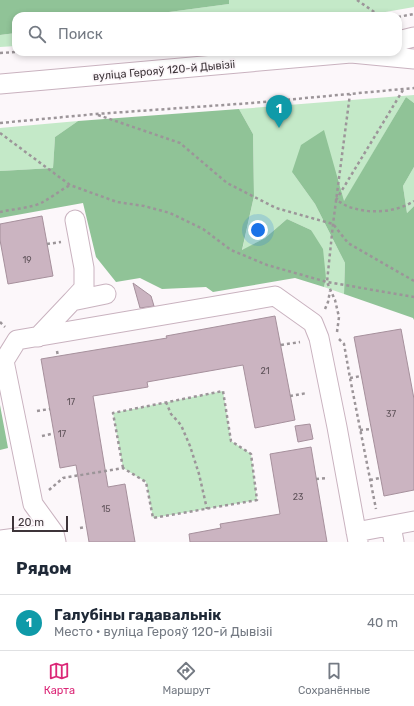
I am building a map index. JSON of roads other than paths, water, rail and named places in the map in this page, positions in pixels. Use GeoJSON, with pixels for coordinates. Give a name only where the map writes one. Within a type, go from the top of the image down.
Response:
{"type":"FeatureCollection","features":[{"type":"Feature","properties":{"kind":"street"},"geometry":{"type":"LineString","coordinates":[[402,40],[414,37]]}},
{"type":"Feature","properties":{"kind":"street","name":"вуліца Герояў 120-й Дывізіі"},"geometry":{"type":"LineString","coordinates":[[0,84],[320,56]]}},
{"type":"Feature","properties":{"kind":"street","name":"вуліца Герояў 120-й Дывізіі"},"geometry":{"type":"LineString","coordinates":[[384,56],[414,59]]}},
{"type":"Feature","properties":{"kind":"street"},"geometry":{"type":"LineString","coordinates":[[38,337],[84,288],[84,268],[75,220]]}},
{"type":"Feature","properties":{"kind":"street"},"geometry":{"type":"LineString","coordinates":[[72,301],[106,294]]}},
{"type":"Feature","properties":{"kind":"street"},"geometry":{"type":"LineString","coordinates":[[55,537],[33,504],[4,361],[17,340],[275,296],[313,322],[319,338],[357,537],[392,534],[414,521]]}},
{"type":"Feature","properties":{"kind":"street"},"geometry":{"type":"LineString","coordinates":[[0,540],[55,537]]}},
{"type":"Feature","properties":{"kind":"place","name":"Галубіны гадавальнік"},"geometry":{"type":"Point","coordinates":[279,128]}}]}
